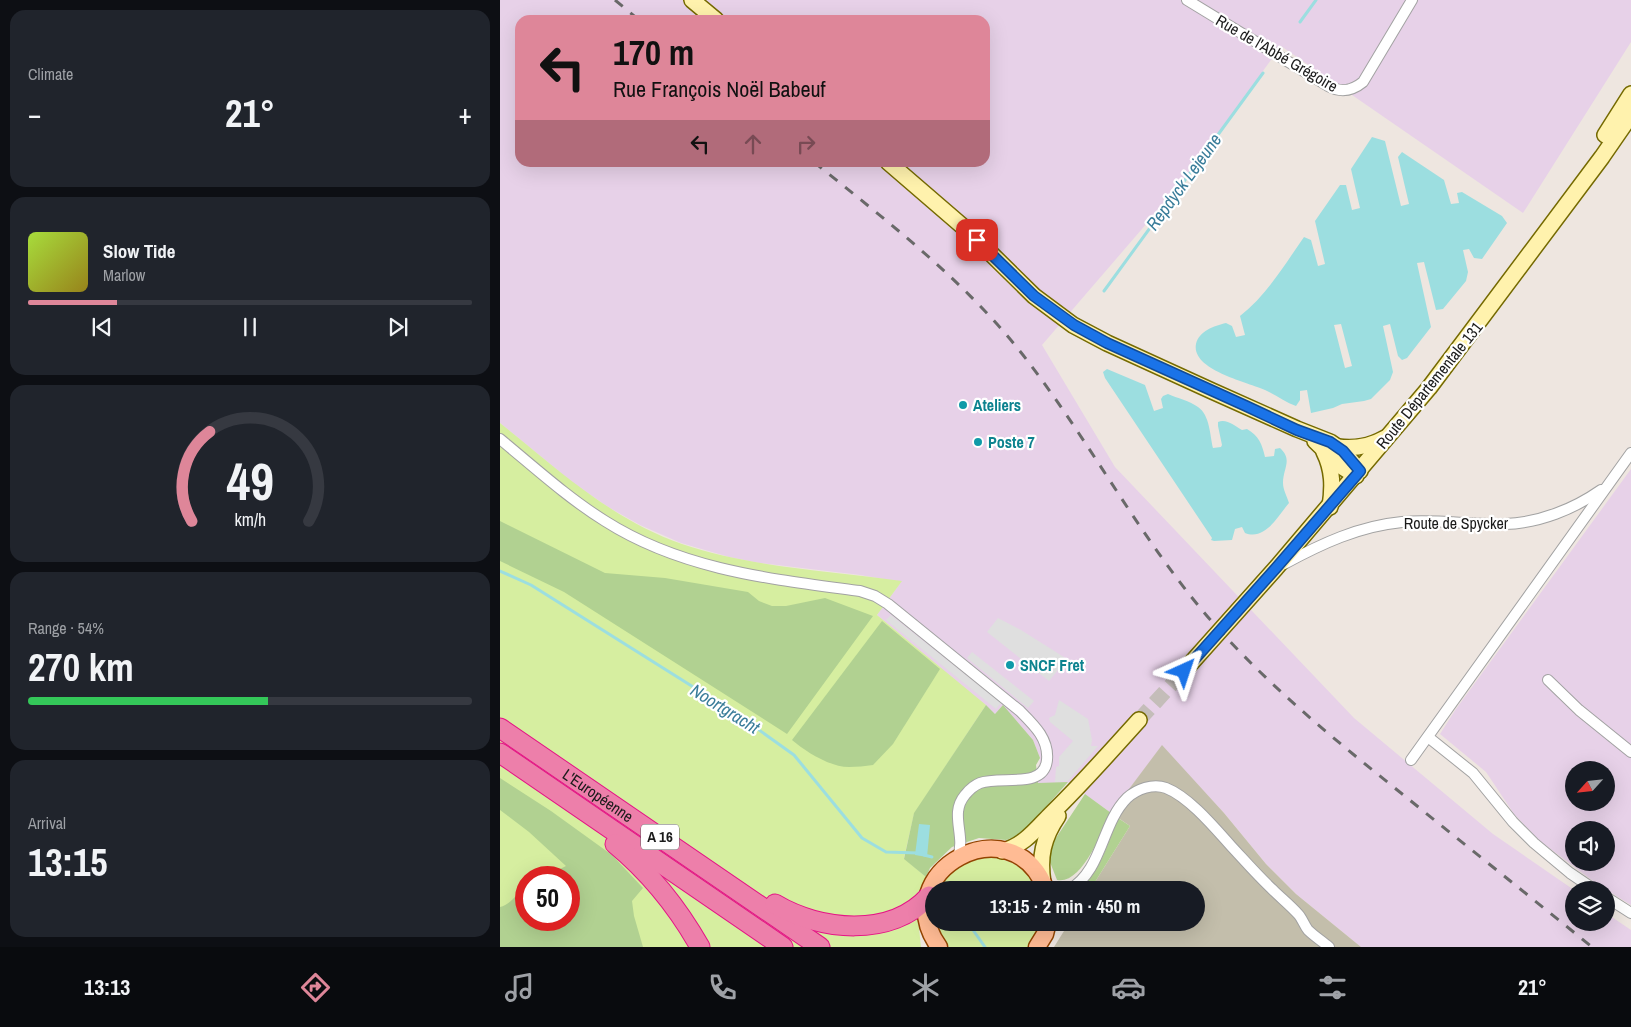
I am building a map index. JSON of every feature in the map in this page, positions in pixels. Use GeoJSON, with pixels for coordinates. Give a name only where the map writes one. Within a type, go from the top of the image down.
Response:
{"type":"FeatureCollection","features":[{"type":"Feature","properties":{"kind":"highway","name":"L'Européenne"},"geometry":{"type":"LineString","coordinates":[[500,728],[820,947]]}},
{"type":"Feature","properties":{"kind":"highway","name":"L'Européenne"},"geometry":{"type":"LineString","coordinates":[[500,753],[778,944]]}},
{"type":"Feature","properties":{"kind":"highway"},"geometry":{"type":"LineString","coordinates":[[526,771],[637,864],[667,897],[700,947]]}},
{"type":"Feature","properties":{"kind":"highway"},"geometry":{"type":"LineString","coordinates":[[656,834],[722,870],[796,916],[821,922],[856,925],[883,922],[909,913],[925,900]]}},
{"type":"Feature","properties":{"kind":"main road"},"geometry":{"type":"LineString","coordinates":[[692,0],[710,15]]}},
{"type":"Feature","properties":{"kind":"main road","name":"Route Départementale 131"},"geometry":{"type":"LineString","coordinates":[[1548,228],[1631,94]]}},
{"type":"Feature","properties":{"kind":"main road","name":"Route Départementale 131"},"geometry":{"type":"LineString","coordinates":[[1184,671],[1330,506],[1468,338],[1602,157],[1631,114]]}},
{"type":"Feature","properties":{"kind":"main road"},"geometry":{"type":"LineString","coordinates":[[894,167],[955,219],[1034,296],[1067,321],[1107,343],[1338,447],[1349,457],[1358,473]]}},
{"type":"Feature","properties":{"kind":"main road"},"geometry":{"type":"LineString","coordinates":[[1297,430],[1320,445],[1342,467],[1358,473]]}},
{"type":"Feature","properties":{"kind":"main road"},"geometry":{"type":"LineString","coordinates":[[1338,447],[1364,447],[1390,435]]}},
{"type":"Feature","properties":{"kind":"main road"},"geometry":{"type":"LineString","coordinates":[[1320,445],[1331,470],[1332,490],[1330,506]]}},
{"type":"Feature","properties":{"kind":"main road"},"geometry":{"type":"LineString","coordinates":[[1002,851],[1016,846],[1029,837],[1076,790],[1139,720]]}},
{"type":"Feature","properties":{"kind":"main road"},"geometry":{"type":"LineString","coordinates":[[1043,881],[1040,861],[1045,839],[1054,821],[1076,790]]}},
{"type":"Feature","properties":{"kind":"main road"},"geometry":{"type":"LineString","coordinates":[[935,881],[939,873],[958,857],[978,850],[1002,851],[1019,857],[1038,874],[1042,881]]}},
{"type":"Feature","properties":{"kind":"main road"},"geometry":{"type":"LineString","coordinates":[[1037,947],[1046,931]]}},
{"type":"Feature","properties":{"kind":"street","name":"Rue de l'Abbé Grégoire"},"geometry":{"type":"LineString","coordinates":[[1187,0],[1328,86],[1344,91],[1356,87],[1363,82],[1412,0]]}},
{"type":"Feature","properties":{"kind":"street"},"geometry":{"type":"LineString","coordinates":[[500,439],[599,517],[623,532],[661,550],[699,563],[745,574],[860,590],[875,596],[888,604],[1026,717],[1042,736],[1046,746],[1046,764],[1042,771],[1031,778],[985,781],[976,785],[968,792],[960,802],[957,815],[961,844],[958,857]]}},
{"type":"Feature","properties":{"kind":"street","name":"Route de Spycker"},"geometry":{"type":"LineString","coordinates":[[1411,760],[1631,453]]}},
{"type":"Feature","properties":{"kind":"street","name":"Route de Spycker"},"geometry":{"type":"LineString","coordinates":[[1276,568],[1318,546],[1364,529],[1410,521],[1504,524],[1525,522],[1570,508],[1593,496],[1606,486]]}},
{"type":"Feature","properties":{"kind":"street"},"geometry":{"type":"LineString","coordinates":[[1548,680],[1583,714],[1631,752]]}},
{"type":"Feature","properties":{"kind":"street"},"geometry":{"type":"LineString","coordinates":[[1428,737],[1474,773],[1513,822],[1534,844],[1583,881]]}},
{"type":"Feature","properties":{"kind":"street"},"geometry":{"type":"LineString","coordinates":[[1081,881],[1089,872],[1115,816],[1125,801],[1138,790],[1159,786],[1180,796],[1204,817],[1266,884],[1300,915],[1308,930],[1328,947]]}},
{"type":"Feature","properties":{"kind":"street"},"geometry":{"type":"LineString","coordinates":[[958,823],[967,841],[978,850]]}},
{"type":"Feature","properties":{"kind":"street"},"geometry":{"type":"LineString","coordinates":[[1615,903],[1631,913]]}},
{"type":"Feature","properties":{"kind":"shaded area"},"geometry":{"type":"Polygon","coordinates":[[[500,0],[1631,0],[1631,42],[1523,213],[1281,46],[1185,179],[1042,345],[1115,467],[1354,718],[1493,834],[1565,884],[1565,931],[1615,931],[1615,919],[1631,930],[1631,947],[1361,947],[1296,894],[1266,864],[1224,813],[1162,746],[1111,813],[1068,782],[1038,784],[1040,758],[1033,740],[1003,706],[995,714],[877,615],[901,582],[860,575],[759,563],[729,557],[681,543],[640,525],[608,507],[572,482],[500,423],[500,0]]]}},
{"type":"Feature","properties":{"kind":"shaded area"},"geometry":{"type":"Polygon","coordinates":[[[1631,469],[1631,905],[1615,895],[1615,881],[1593,881],[1580,871],[1615,871],[1615,821],[1565,821],[1565,860],[1540,841],[1514,814],[1486,772],[1440,734],[1456,709],[1631,469]]]}},
{"type":"Feature","properties":{"kind":"shaded area"},"geometry":{"type":"Polygon","coordinates":[[[891,615],[1001,703],[996,709],[886,620],[891,615]]]}},
{"type":"Feature","properties":{"kind":"shaded area"},"geometry":{"type":"Polygon","coordinates":[[[998,618],[1067,659],[1049,681],[987,632],[998,618]]]}},
{"type":"Feature","properties":{"kind":"shaded area"},"geometry":{"type":"Polygon","coordinates":[[[972,652],[1034,701],[1028,708],[967,658],[972,652]]]}},
{"type":"Feature","properties":{"kind":"shaded area"},"geometry":{"type":"Polygon","coordinates":[[[1059,700],[1088,719],[1092,740],[1091,746],[1098,746],[1068,781],[1055,782],[1059,757],[1073,741],[1050,722],[1049,718],[1055,715],[1059,700]]]}},
{"type":"Feature","properties":{"kind":"shaded area"},"geometry":{"type":"Polygon","coordinates":[[[1162,745],[1224,813],[1266,864],[1296,894],[1361,947],[1054,947],[1064,931],[1205,931],[1205,881],[1096,881],[1130,826],[1111,813],[1162,745]]]}},
{"type":"Feature","properties":{"kind":"green space"},"geometry":{"type":"Polygon","coordinates":[[[500,423],[564,475],[608,507],[656,534],[682,544],[736,558],[902,581],[877,615],[986,705],[914,814],[904,858],[926,877],[916,900],[921,947],[500,947],[500,423]]]}},
{"type":"Feature","properties":{"kind":"green space"},"geometry":{"type":"Polygon","coordinates":[[[500,521],[605,573],[665,578],[748,592],[759,601],[772,606],[786,606],[825,598],[873,616],[787,734],[564,592],[500,561],[500,521]]]}},
{"type":"Feature","properties":{"kind":"green space"},"geometry":{"type":"Polygon","coordinates":[[[882,621],[940,669],[893,744],[873,765],[849,767],[826,762],[792,740],[882,621]]]}},
{"type":"Feature","properties":{"kind":"green space"},"geometry":{"type":"Polygon","coordinates":[[[986,705],[995,714],[1003,705],[1033,740],[1040,758],[1036,765],[1038,783],[1068,782],[1028,827],[1014,837],[1006,840],[979,838],[952,847],[930,868],[926,877],[904,859],[914,813],[986,705]]]}},
{"type":"Feature","properties":{"kind":"green space"},"geometry":{"type":"Polygon","coordinates":[[[500,778],[551,811],[612,855],[643,888],[632,901],[634,916],[643,947],[500,947],[500,907],[515,897],[515,931],[580,931],[580,866],[566,866],[529,832],[500,810],[500,778]]]}},
{"type":"Feature","properties":{"kind":"green space"},"geometry":{"type":"Polygon","coordinates":[[[1085,794],[1111,813],[1097,843],[1083,866],[1066,879],[1057,880],[1048,857],[1050,847],[1085,794]]]}},
{"type":"Feature","properties":{"kind":"green space"},"geometry":{"type":"Polygon","coordinates":[[[1118,818],[1130,826],[1096,881],[1088,881],[1098,867],[1118,818]]]}},
{"type":"Feature","properties":{"kind":"green space"},"geometry":{"type":"Polygon","coordinates":[[[984,857],[1010,862],[1022,870],[1031,881],[944,881],[957,868],[984,857]]]}},
{"type":"Feature","properties":{"kind":"green space"},"geometry":{"type":"Polygon","coordinates":[[[940,931],[1037,931],[1028,947],[949,947],[940,931]]]}},
{"type":"Feature","properties":{"kind":"water"},"geometry":{"type":"Polygon","coordinates":[[[1372,137],[1385,141],[1401,206],[1409,204],[1398,157],[1402,152],[1444,180],[1451,204],[1459,203],[1457,193],[1462,192],[1502,216],[1507,223],[1482,259],[1474,258],[1469,249],[1463,250],[1468,272],[1466,281],[1443,309],[1436,310],[1424,262],[1417,263],[1431,327],[1407,358],[1402,360],[1398,356],[1390,324],[1383,326],[1393,372],[1390,380],[1371,399],[1342,404],[1311,413],[1307,390],[1300,391],[1300,400],[1296,406],[1265,390],[1234,379],[1211,368],[1202,361],[1197,353],[1196,344],[1204,332],[1226,323],[1232,326],[1236,337],[1245,335],[1240,316],[1259,299],[1304,237],[1311,240],[1318,266],[1325,264],[1315,221],[1340,185],[1346,185],[1352,210],[1360,208],[1351,169],[1372,137]],[[1341,324],[1334,325],[1345,368],[1352,366],[1341,324]]]}},
{"type":"Feature","properties":{"kind":"water"},"geometry":{"type":"Polygon","coordinates":[[[1107,369],[1145,385],[1154,411],[1163,408],[1161,399],[1168,394],[1198,407],[1207,420],[1213,448],[1221,447],[1222,445],[1218,422],[1224,421],[1242,430],[1247,429],[1254,434],[1261,444],[1265,457],[1274,456],[1275,449],[1280,448],[1287,460],[1283,483],[1289,503],[1276,520],[1259,534],[1245,533],[1242,527],[1235,529],[1232,540],[1211,540],[1212,538],[1105,378],[1103,372],[1107,369]]]}},
{"type":"Feature","properties":{"kind":"water"},"geometry":{"type":"Polygon","coordinates":[[[919,824],[930,825],[927,857],[915,855],[919,824]]]}},
{"type":"Feature","properties":{"kind":"waterway","name":"Repdyck Lejeune"},"geometry":{"type":"LineString","coordinates":[[1300,22],[1316,0]]}},
{"type":"Feature","properties":{"kind":"waterway","name":"Repdyck Lejeune"},"geometry":{"type":"LineString","coordinates":[[1104,291],[1263,73]]}},
{"type":"Feature","properties":{"kind":"waterway","name":"Noortgracht"},"geometry":{"type":"LineString","coordinates":[[500,571],[531,585],[741,717],[794,755],[862,838],[886,852],[918,853]]}},
{"type":"Feature","properties":{"kind":"waterway","name":"Noortgracht"},"geometry":{"type":"LineString","coordinates":[[924,855],[932,857]]}},
{"type":"Feature","properties":{"kind":"waterway","name":"Noortgracht"},"geometry":{"type":"LineString","coordinates":[[974,931],[985,947]]}},
{"type":"Feature","properties":{"kind":"tunnel"},"geometry":{"type":"LineString","coordinates":[[1139,720],[1184,671]]}},
{"type":"Feature","properties":{"kind":"railway"},"geometry":{"type":"LineString","coordinates":[[615,0],[633,15]]}},
{"type":"Feature","properties":{"kind":"railway"},"geometry":{"type":"LineString","coordinates":[[820,167],[924,253],[976,302],[1000,328],[1048,388],[1163,559],[1214,624],[1235,647],[1280,691],[1328,733],[1592,947]]}},
{"type":"Feature","properties":{"kind":"place","name":"Ateliers"},"geometry":{"type":"Point","coordinates":[963,405]}},
{"type":"Feature","properties":{"kind":"place","name":"Poste 7"},"geometry":{"type":"Point","coordinates":[978,442]}},
{"type":"Feature","properties":{"kind":"place","name":"SNCF Fret"},"geometry":{"type":"Point","coordinates":[1010,665]}},
{"type":"Feature","properties":{"kind":"route"},"geometry":{"type":"LineString","coordinates":[[977,240],[1034,296],[1074,325],[1107,343],[1297,430],[1330,442],[1343,451],[1360,471],[1184,671]]}}]}
